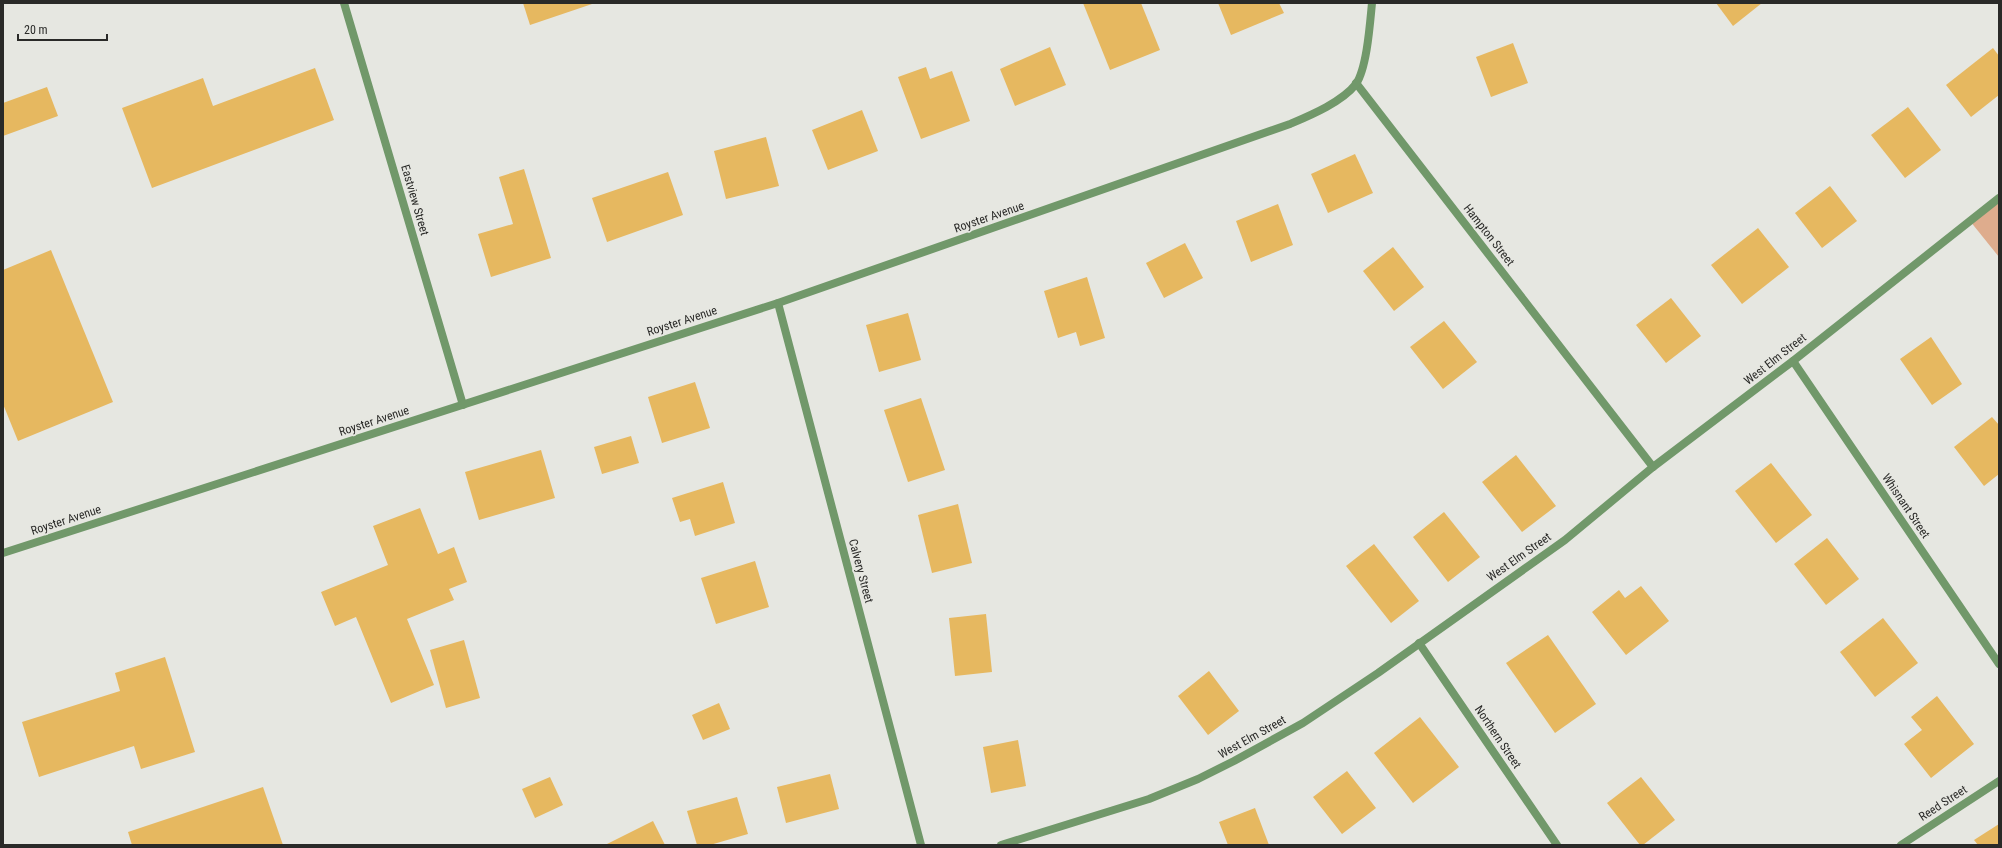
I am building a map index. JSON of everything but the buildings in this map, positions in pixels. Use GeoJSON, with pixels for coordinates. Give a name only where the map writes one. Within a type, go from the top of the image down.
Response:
{"type":"FeatureCollection","features":[{"type":"Feature","properties":{"kind":"street","name":"Eastview Street"},"geometry":{"type":"LineString","coordinates":[[344,3],[463,405]]}},
{"type":"Feature","properties":{"kind":"street"},"geometry":{"type":"LineString","coordinates":[[1356,83],[1367,52],[1372,3]]}},
{"type":"Feature","properties":{"kind":"street","name":"Royster Avenue"},"geometry":{"type":"LineString","coordinates":[[3,553],[778,303],[1290,124],[1318,112],[1348,92],[1356,83]]}},
{"type":"Feature","properties":{"kind":"street","name":"Hampton Street"},"geometry":{"type":"LineString","coordinates":[[1356,83],[1653,467]]}},
{"type":"Feature","properties":{"kind":"street","name":"West Elm Street"},"geometry":{"type":"LineString","coordinates":[[1001,845],[1150,799],[1198,779],[1303,723],[1565,540],[1653,467],[1793,361],[1999,198]]}},
{"type":"Feature","properties":{"kind":"street","name":"Calvery Street"},"geometry":{"type":"LineString","coordinates":[[778,303],[921,845]]}},
{"type":"Feature","properties":{"kind":"street","name":"Whisnant Street"},"geometry":{"type":"LineString","coordinates":[[1793,361],[1999,664]]}},
{"type":"Feature","properties":{"kind":"street","name":"Northern Street"},"geometry":{"type":"LineString","coordinates":[[1419,643],[1557,845]]}},
{"type":"Feature","properties":{"kind":"street","name":"Reed Street"},"geometry":{"type":"LineString","coordinates":[[1901,845],[1999,781]]}},
{"type":"Feature","properties":{"kind":"shaded area"},"geometry":{"type":"Polygon","coordinates":[[[1999,198],[1999,257],[1970,221],[1999,198]]]}}]}
